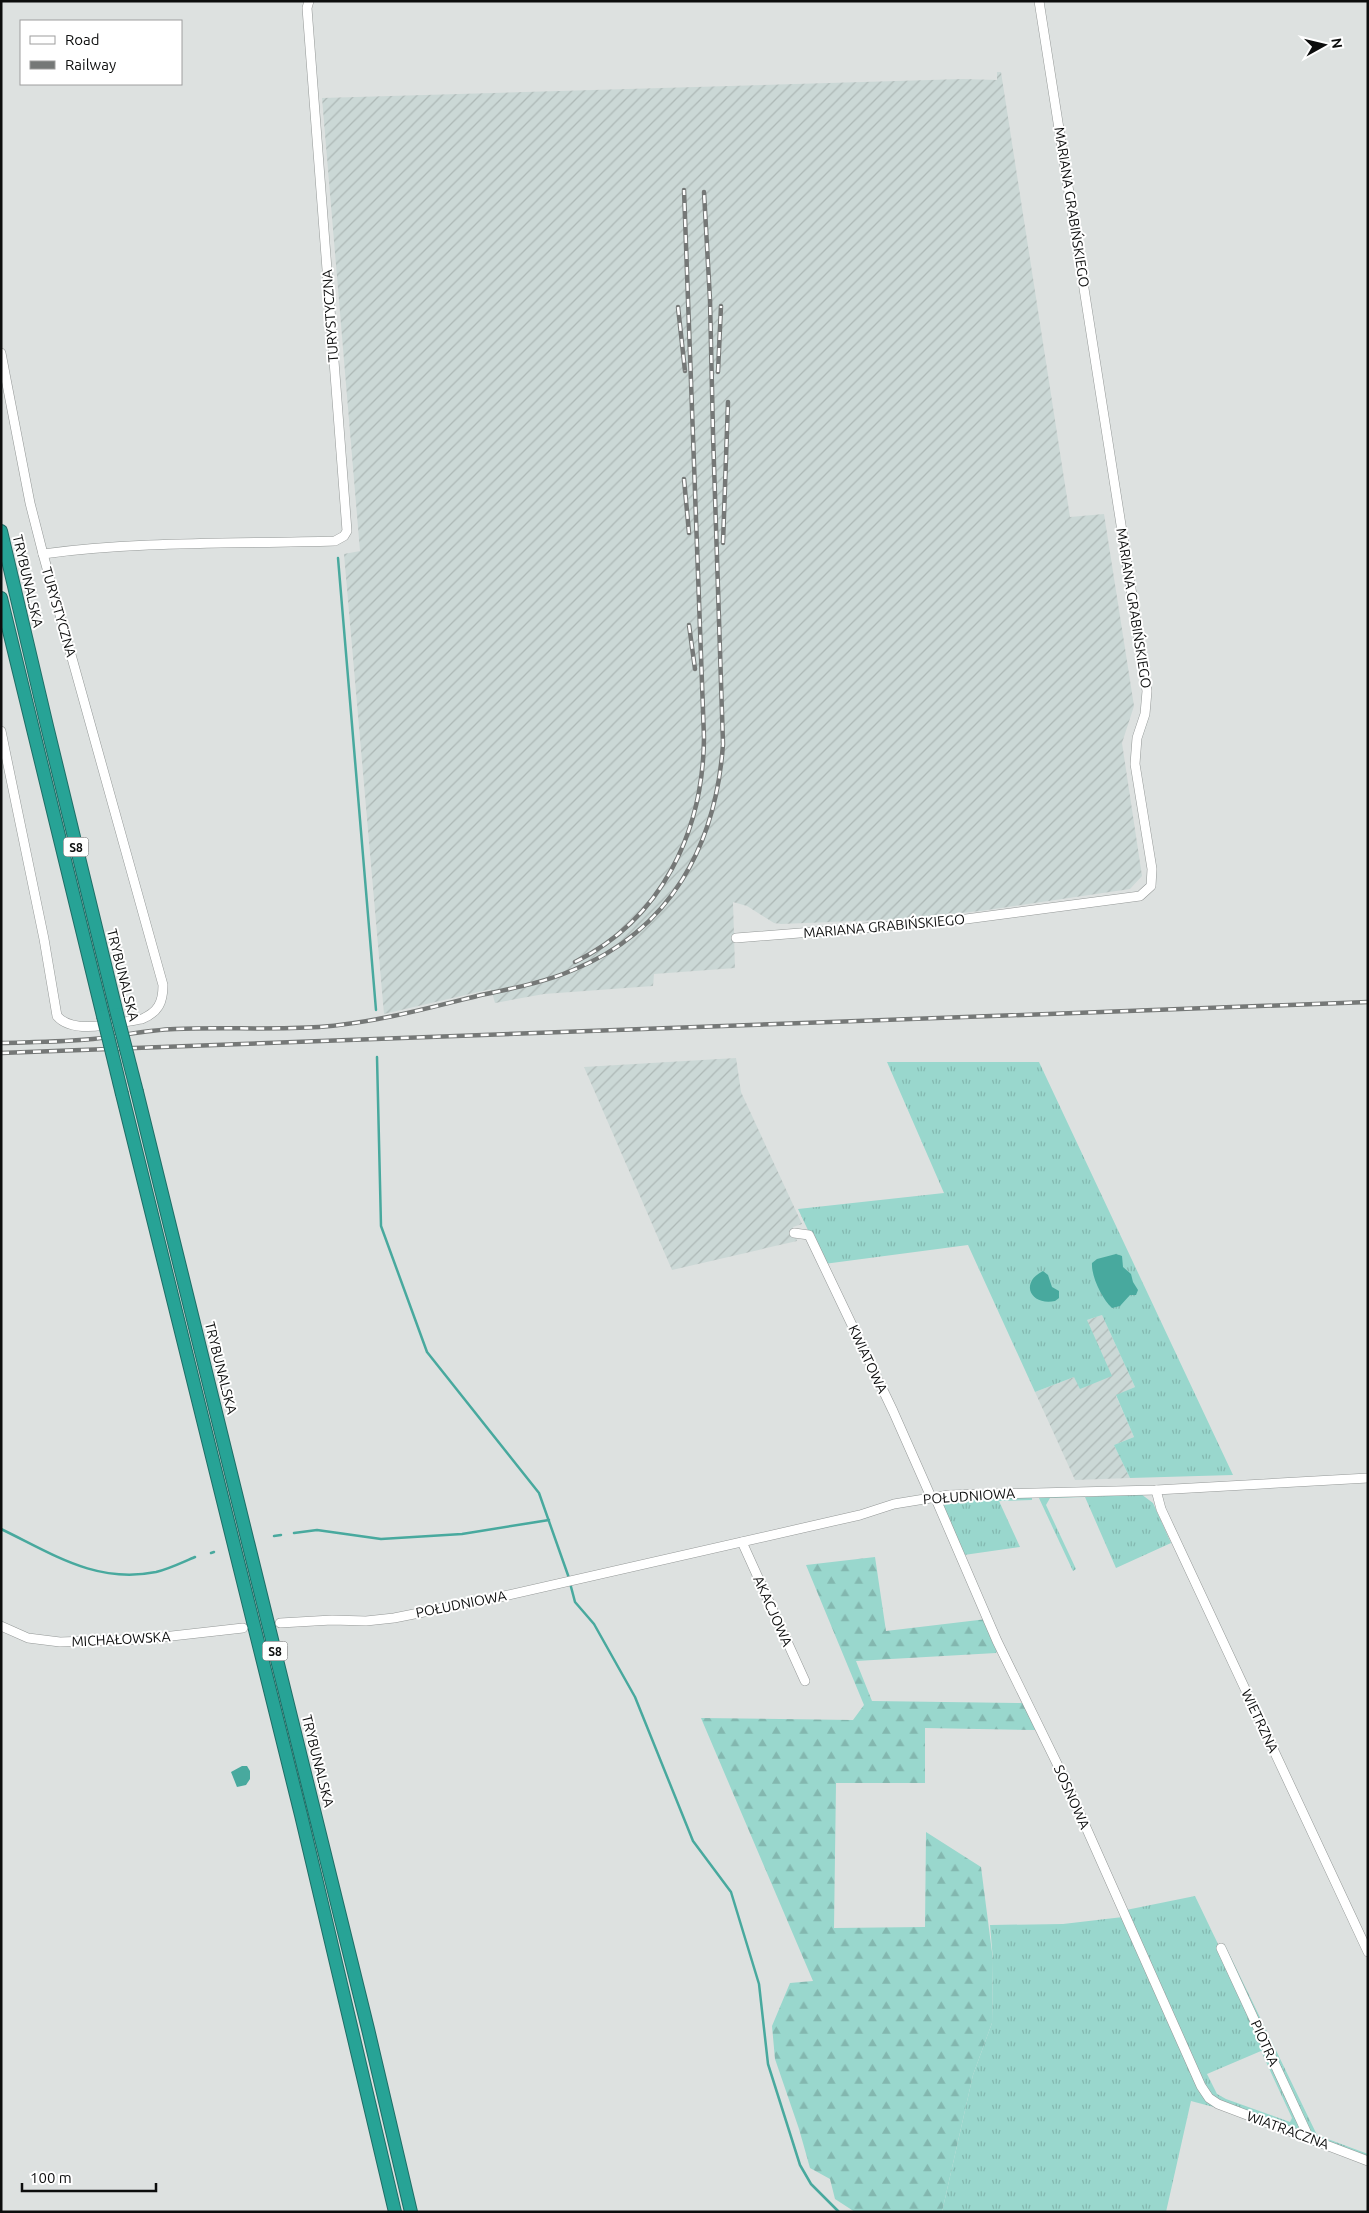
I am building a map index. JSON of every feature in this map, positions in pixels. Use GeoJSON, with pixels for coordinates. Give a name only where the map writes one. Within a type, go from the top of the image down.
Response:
{"type":"FeatureCollection","features":[{"type":"Feature","properties":{"kind":"highway","name":"TRYBUNALSKA"},"geometry":{"type":"LineString","coordinates":[[1,532],[46,726],[361,2001],[411,2212]]}},
{"type":"Feature","properties":{"kind":"highway","name":"TRYBUNALSKA"},"geometry":{"type":"LineString","coordinates":[[1,598],[301,1814],[395,2212]]}},
{"type":"Feature","properties":{"kind":"highway"},"geometry":{"type":"LineString","coordinates":[[1,629],[22,686]]}},
{"type":"Feature","properties":{"kind":"street","name":"TURYSTYCZNA"},"geometry":{"type":"LineString","coordinates":[[1,731],[44,939],[57,1016],[64,1023],[80,1027],[142,1019],[150,1015],[161,1004],[163,985],[43,554],[72,550],[186,545],[335,542],[344,536],[347,531],[307,8],[309,1]]}},
{"type":"Feature","properties":{"kind":"street","name":"MARIANA GRABIŃSKIEGO"},"geometry":{"type":"LineString","coordinates":[[736,938],[951,921],[1140,896],[1151,886],[1152,869],[1135,764],[1136,738],[1145,714],[1147,691],[1039,1]]}},
{"type":"Feature","properties":{"kind":"street"},"geometry":{"type":"LineString","coordinates":[[1,353],[30,504],[43,554]]}},
{"type":"Feature","properties":{"kind":"street","name":"KWIATOWA"},"geometry":{"type":"LineString","coordinates":[[794,1233],[809,1235],[933,1497]]}},
{"type":"Feature","properties":{"kind":"street","name":"POŁUDNIOWA"},"geometry":{"type":"LineString","coordinates":[[280,1623],[394,1618],[504,1596],[860,1515],[894,1504],[933,1497],[1156,1490],[1368,1478]]}},
{"type":"Feature","properties":{"kind":"street","name":"WIETRZNA"},"geometry":{"type":"LineString","coordinates":[[1156,1490],[1161,1509],[1368,1952]]}},
{"type":"Feature","properties":{"kind":"street","name":"SOSNOWA"},"geometry":{"type":"LineString","coordinates":[[933,1497],[996,1641],[1065,1780],[1201,2086],[1209,2098]]}},
{"type":"Feature","properties":{"kind":"street","name":"AKACJOWA"},"geometry":{"type":"LineString","coordinates":[[742,1542],[804,1681]]}},
{"type":"Feature","properties":{"kind":"street","name":"MICHAŁOWSKA"},"geometry":{"type":"LineString","coordinates":[[1,1626],[28,1638],[41,1641],[68,1642],[145,1639],[243,1628]]}},
{"type":"Feature","properties":{"kind":"street","name":"PIOTRA"},"geometry":{"type":"LineString","coordinates":[[1221,1948],[1309,2138]]}},
{"type":"Feature","properties":{"kind":"street","name":"WIATRACZNA"},"geometry":{"type":"LineString","coordinates":[[1209,2098],[1218,2104],[1368,2160]]}},
{"type":"Feature","properties":{"kind":"shaded area"},"geometry":{"type":"Polygon","coordinates":[[[997,72],[1001,72],[1070,517],[1104,514],[1134,706],[1122,743],[1142,876],[1130,889],[980,911],[905,919],[781,924],[774,923],[747,906],[733,902],[735,968],[654,974],[653,986],[544,994],[495,1003],[491,989],[384,1014],[344,554],[360,551],[322,98],[963,79],[997,80],[997,72]]]}},
{"type":"Feature","properties":{"kind":"shaded area"},"geometry":{"type":"Polygon","coordinates":[[[736,1058],[741,1092],[802,1224],[793,1227],[797,1241],[672,1270],[584,1067],[736,1058]]]}},
{"type":"Feature","properties":{"kind":"shaded area"},"geometry":{"type":"Polygon","coordinates":[[[1102,1315],[1135,1387],[1116,1396],[1134,1437],[1114,1445],[1130,1478],[1075,1480],[1035,1392],[1074,1377],[1087,1320],[1102,1315]]]}},
{"type":"Feature","properties":{"kind":"green space"},"geometry":{"type":"Polygon","coordinates":[[[887,1062],[1039,1062],[1233,1475],[1130,1478],[1114,1445],[1134,1437],[1116,1395],[1135,1387],[1102,1315],[1087,1320],[1112,1376],[1080,1389],[1074,1377],[1035,1392],[968,1245],[824,1264],[798,1209],[944,1193],[887,1062]]]}},
{"type":"Feature","properties":{"kind":"green space"},"geometry":{"type":"Polygon","coordinates":[[[1085,1494],[1085,1497],[1050,1498],[1046,1505],[1076,1569],[1073,1571],[1038,1496],[1085,1494]]]}},
{"type":"Feature","properties":{"kind":"green space"},"geometry":{"type":"Polygon","coordinates":[[[1141,1494],[1153,1503],[1171,1543],[1116,1568],[1085,1497],[1141,1494]]]}},
{"type":"Feature","properties":{"kind":"green space"},"geometry":{"type":"Polygon","coordinates":[[[1032,1496],[1032,1500],[999,1501],[1020,1547],[964,1555],[943,1507],[945,1502],[950,1499],[1032,1496]]]}},
{"type":"Feature","properties":{"kind":"green space"},"geometry":{"type":"Polygon","coordinates":[[[875,1557],[886,1631],[987,1619],[999,1646],[996,1653],[856,1661],[872,1701],[1025,1703],[1037,1730],[925,1728],[925,1783],[836,1783],[834,1928],[925,1927],[926,1832],[981,1867],[993,1960],[992,2023],[973,2075],[942,2212],[855,2212],[835,2199],[830,2179],[810,2168],[775,2059],[772,2026],[790,1983],[813,1981],[701,1718],[853,1720],[864,1705],[806,1565],[875,1557]]]}},
{"type":"Feature","properties":{"kind":"green space"},"geometry":{"type":"Polygon","coordinates":[[[1195,1896],[1218,1944],[1217,1948],[1303,2133],[1214,2099],[1208,2091],[1126,1910],[1195,1896]],[[1261,2051],[1207,2074],[1217,2094],[1226,2099],[1290,2122],[1292,2118],[1261,2051]]]}},
{"type":"Feature","properties":{"kind":"green space"},"geometry":{"type":"Polygon","coordinates":[[[1123,1917],[1199,2088],[1221,2109],[1191,2101],[1166,2212],[942,2212],[973,2075],[992,2023],[993,1960],[990,1925],[1063,1924],[1123,1917]]]}},
{"type":"Feature","properties":{"kind":"green space"},"geometry":{"type":"Polygon","coordinates":[[[1223,1941],[1317,2135],[1368,2154],[1368,2157],[1316,2138],[1307,2129],[1223,1941]]]}},
{"type":"Feature","properties":{"kind":"water"},"geometry":{"type":"Polygon","coordinates":[[[1116,1254],[1122,1256],[1123,1267],[1131,1274],[1138,1290],[1136,1295],[1130,1295],[1120,1306],[1112,1308],[1098,1287],[1093,1274],[1092,1263],[1097,1259],[1116,1254]]]}},
{"type":"Feature","properties":{"kind":"water"},"geometry":{"type":"Polygon","coordinates":[[[1043,1271],[1048,1275],[1052,1287],[1059,1291],[1059,1298],[1055,1301],[1047,1302],[1040,1300],[1034,1297],[1031,1292],[1031,1281],[1043,1271]]]}},
{"type":"Feature","properties":{"kind":"water"},"geometry":{"type":"Polygon","coordinates":[[[242,1766],[247,1766],[250,1771],[250,1779],[246,1785],[237,1787],[231,1772],[242,1766]]]}},
{"type":"Feature","properties":{"kind":"waterway"},"geometry":{"type":"LineString","coordinates":[[338,558],[376,1010]]}},
{"type":"Feature","properties":{"kind":"waterway"},"geometry":{"type":"LineString","coordinates":[[377,1057],[381,1226],[427,1352],[539,1493],[569,1578]]}},
{"type":"Feature","properties":{"kind":"waterway"},"geometry":{"type":"LineString","coordinates":[[294,1533],[317,1530],[381,1539],[462,1534],[549,1520]]}},
{"type":"Feature","properties":{"kind":"waterway"},"geometry":{"type":"LineString","coordinates":[[1,1529],[57,1557],[94,1570],[114,1574],[134,1575],[156,1572],[195,1557]]}},
{"type":"Feature","properties":{"kind":"waterway"},"geometry":{"type":"LineString","coordinates":[[274,1536],[281,1535]]}},
{"type":"Feature","properties":{"kind":"waterway"},"geometry":{"type":"LineString","coordinates":[[570,1583],[575,1602],[594,1624],[635,1697],[693,1841],[731,1892],[759,1984],[768,2064],[800,2165],[811,2184],[839,2212]]}},
{"type":"Feature","properties":{"kind":"railway"},"geometry":{"type":"LineString","coordinates":[[575,962],[605,944],[632,922],[654,897],[672,869],[686,839],[696,807],[702,773],[704,738],[684,190]]}},
{"type":"Feature","properties":{"kind":"railway"},"geometry":{"type":"LineString","coordinates":[[1,1043],[81,1040],[175,1029],[319,1027],[399,1015],[550,979],[573,970],[607,953],[637,932],[662,908],[682,880],[698,849],[710,816],[719,781],[723,744],[710,300],[704,192]]}},
{"type":"Feature","properties":{"kind":"railway"},"geometry":{"type":"LineString","coordinates":[[718,372],[721,306]]}},
{"type":"Feature","properties":{"kind":"railway"},"geometry":{"type":"LineString","coordinates":[[678,307],[685,371]]}},
{"type":"Feature","properties":{"kind":"railway"},"geometry":{"type":"LineString","coordinates":[[723,543],[728,402]]}},
{"type":"Feature","properties":{"kind":"railway"},"geometry":{"type":"LineString","coordinates":[[684,479],[689,533]]}},
{"type":"Feature","properties":{"kind":"railway"},"geometry":{"type":"LineString","coordinates":[[689,625],[695,669]]}},
{"type":"Feature","properties":{"kind":"railway"},"geometry":{"type":"LineString","coordinates":[[1,1053],[1368,1002]]}}]}
